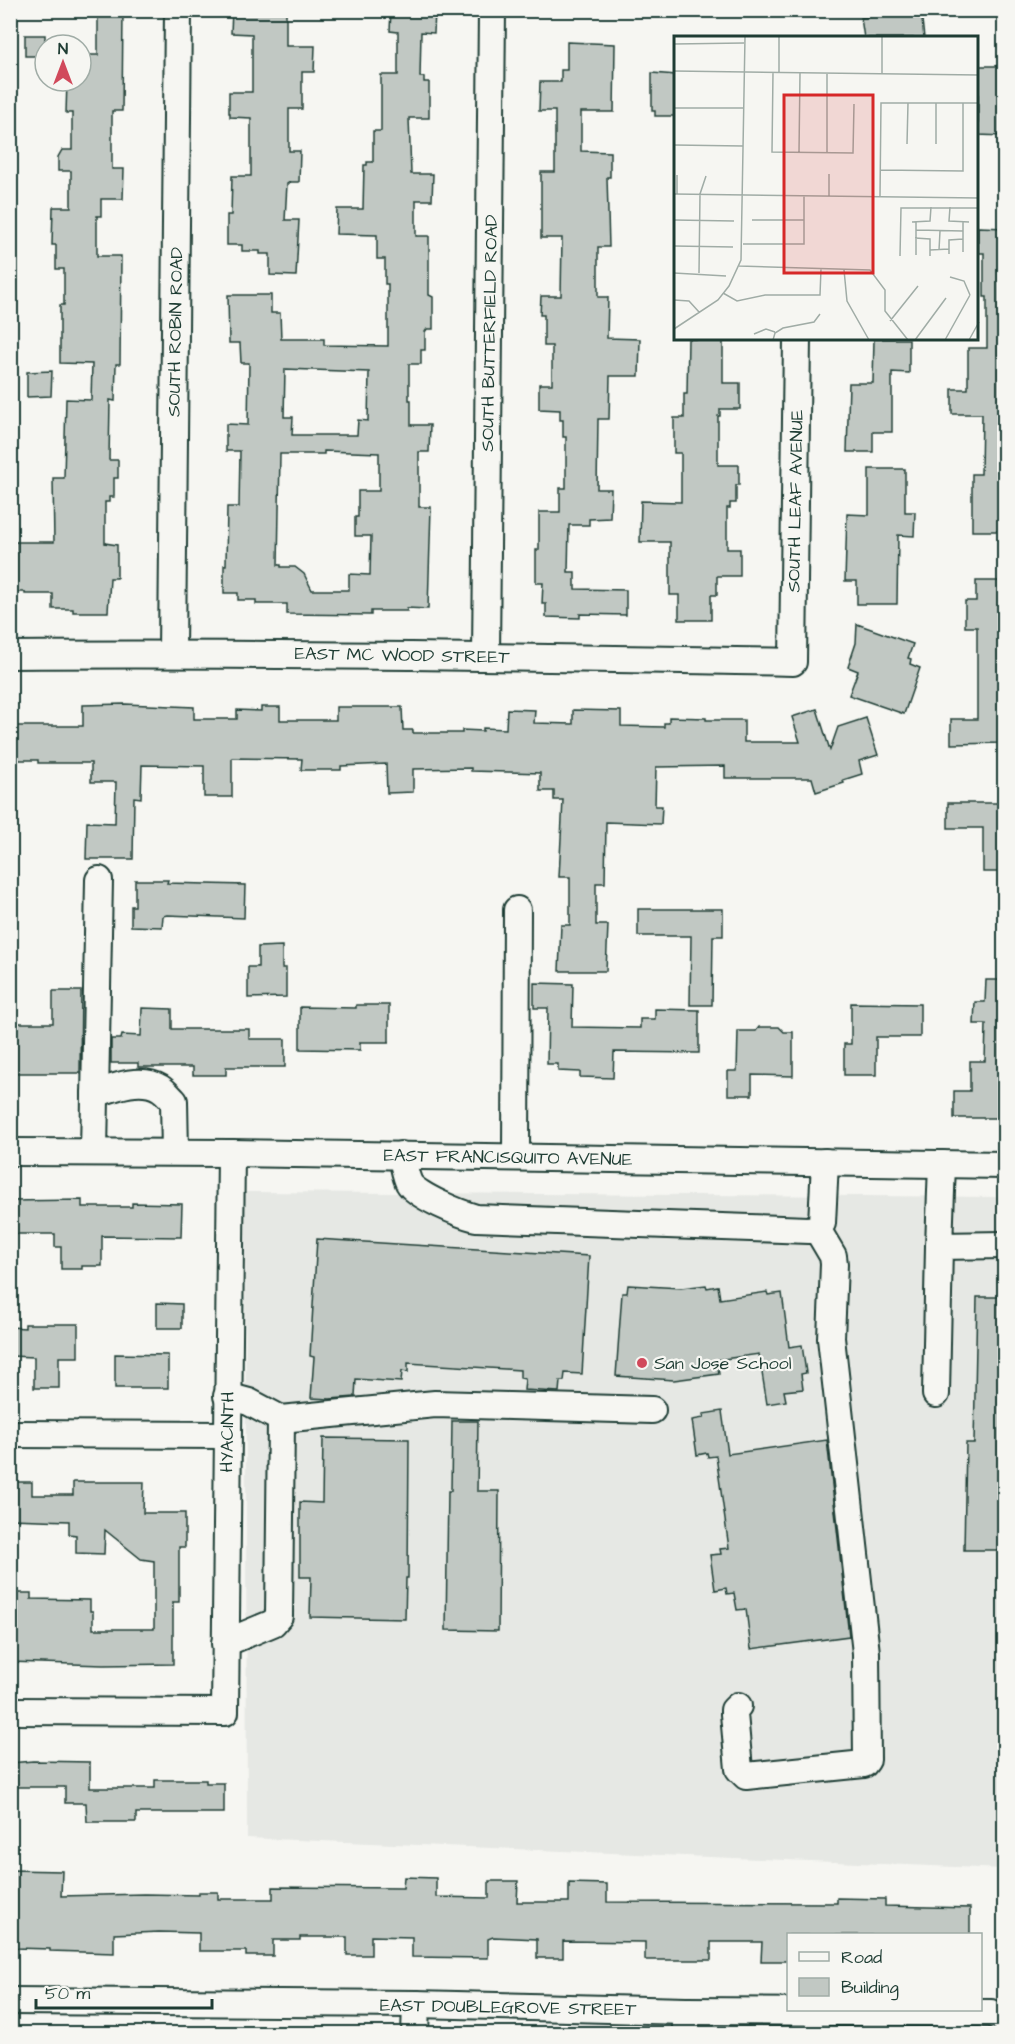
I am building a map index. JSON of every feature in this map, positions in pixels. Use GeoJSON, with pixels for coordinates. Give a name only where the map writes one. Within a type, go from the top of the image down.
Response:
{"type":"FeatureCollection","features":[{"type":"Feature","properties":{"kind":"street","name":"SOUTH ROBIN ROAD"},"geometry":{"type":"LineString","coordinates":[[172,653],[178,10]]}},
{"type":"Feature","properties":{"kind":"street","name":"SOUTH BUTTERFIELD ROAD"},"geometry":{"type":"LineString","coordinates":[[486,656],[492,10]]}},
{"type":"Feature","properties":{"kind":"street","name":"SOUTH LEAF AVENUE"},"geometry":{"type":"LineString","coordinates":[[792,662],[797,340]]}},
{"type":"Feature","properties":{"kind":"street","name":"EAST MC WOOD STREET"},"geometry":{"type":"LineString","coordinates":[[10,654],[486,656],[792,662]]}},
{"type":"Feature","properties":{"kind":"street"},"geometry":{"type":"LineString","coordinates":[[94,1152],[99,879]]}},
{"type":"Feature","properties":{"kind":"street"},"geometry":{"type":"LineString","coordinates":[[516,1157],[517,910]]}},
{"type":"Feature","properties":{"kind":"street"},"geometry":{"type":"LineString","coordinates":[[95,1094],[140,1082],[159,1087],[174,1101],[175,1152]]}},
{"type":"Feature","properties":{"kind":"street","name":"EAST FRANCISQUITO AVENUE"},"geometry":{"type":"LineString","coordinates":[[10,1152],[175,1152],[1005,1165]]}},
{"type":"Feature","properties":{"kind":"street","name":"HYACINTH"},"geometry":{"type":"LineString","coordinates":[[10,1712],[225,1712],[226,1435],[231,1153]]}},
{"type":"Feature","properties":{"kind":"street"},"geometry":{"type":"LineString","coordinates":[[401,1155],[409,1184],[417,1191],[476,1218],[808,1230],[817,1228],[822,1223],[825,1162]]}},
{"type":"Feature","properties":{"kind":"street"},"geometry":{"type":"LineString","coordinates":[[936,1394],[942,1164]]}},
{"type":"Feature","properties":{"kind":"street"},"geometry":{"type":"LineString","coordinates":[[738,1706],[734,1714],[740,1769],[746,1776],[864,1764],[867,1760],[866,1653],[831,1338],[834,1264],[833,1256],[817,1228]]}},
{"type":"Feature","properties":{"kind":"street"},"geometry":{"type":"LineString","coordinates":[[939,1246],[1005,1245]]}},
{"type":"Feature","properties":{"kind":"street"},"geometry":{"type":"LineString","coordinates":[[227,1396],[249,1402],[281,1419],[435,1404],[652,1410]]}},
{"type":"Feature","properties":{"kind":"street"},"geometry":{"type":"LineString","coordinates":[[225,1643],[273,1623],[279,1616],[281,1419]]}},
{"type":"Feature","properties":{"kind":"street"},"geometry":{"type":"LineString","coordinates":[[10,1434],[226,1435]]}},
{"type":"Feature","properties":{"kind":"street","name":"EAST DOUBLEGROVE STREET"},"geometry":{"type":"LineString","coordinates":[[10,2001],[416,2004],[686,2022],[990,2013],[1005,2019]]}},
{"type":"Feature","properties":{"kind":"street"},"geometry":{"type":"LineString","coordinates":[[415,2034],[416,2004]]}},
{"type":"Feature","properties":{"kind":"shaded area"},"geometry":{"type":"Polygon","coordinates":[[[245,1192],[1004,1197],[1004,1869],[247,1838],[245,1192]]]}},
{"type":"Feature","properties":{"kind":"building"},"geometry":{"type":"Polygon","coordinates":[[[98,10],[123,10],[122,111],[112,111],[112,169],[124,169],[123,199],[101,199],[101,216],[97,216],[97,256],[121,256],[120,364],[116,364],[115,401],[110,400],[109,460],[118,460],[118,478],[114,478],[114,497],[109,497],[109,502],[105,502],[105,543],[117,545],[117,578],[110,578],[108,612],[73,612],[73,609],[53,609],[53,594],[15,592],[15,542],[54,542],[53,478],[64,478],[66,399],[91,400],[92,364],[60,363],[60,305],[64,305],[64,269],[56,269],[56,245],[52,245],[53,207],[71,207],[71,171],[58,171],[58,157],[62,150],[72,150],[72,113],[66,113],[67,93],[93,93],[93,55],[98,55],[98,10]]]}},
{"type":"Feature","properties":{"kind":"building"},"geometry":{"type":"Polygon","coordinates":[[[232,10],[286,10],[286,46],[315,46],[314,72],[302,72],[302,109],[289,109],[289,151],[300,151],[299,182],[287,184],[285,220],[299,220],[296,276],[270,275],[270,254],[260,254],[260,251],[242,251],[242,245],[227,245],[227,215],[231,215],[232,176],[251,176],[251,118],[230,117],[229,92],[252,92],[252,34],[231,33],[232,10]]]}},
{"type":"Feature","properties":{"kind":"building"},"geometry":{"type":"Polygon","coordinates":[[[391,10],[435,10],[434,33],[421,32],[420,77],[424,77],[424,82],[429,82],[429,118],[409,118],[411,174],[433,174],[432,200],[416,200],[416,236],[429,236],[429,295],[433,297],[433,329],[427,329],[425,332],[425,350],[421,350],[421,364],[409,364],[411,425],[430,425],[429,452],[419,452],[419,507],[431,507],[428,609],[371,611],[371,615],[287,614],[287,604],[256,604],[256,600],[238,600],[238,593],[224,593],[227,507],[239,507],[240,451],[226,451],[226,424],[248,425],[249,363],[241,363],[240,343],[229,343],[228,295],[271,295],[271,313],[280,313],[281,339],[324,339],[324,345],[388,346],[388,284],[385,284],[385,259],[377,259],[377,235],[336,234],[337,209],[363,209],[364,165],[367,165],[367,162],[373,162],[373,131],[381,131],[381,75],[398,75],[398,32],[390,31],[391,10]],[[285,369],[284,417],[293,417],[292,435],[357,435],[358,420],[368,421],[369,372],[285,369]],[[324,451],[324,454],[280,454],[278,565],[295,567],[304,574],[312,590],[349,590],[349,574],[370,575],[371,536],[355,536],[355,517],[358,517],[358,491],[379,491],[379,453],[324,451]]]}},
{"type":"Feature","properties":{"kind":"building"},"geometry":{"type":"Polygon","coordinates":[[[921,11],[924,36],[864,36],[861,18],[921,11]]]}},
{"type":"Feature","properties":{"kind":"building"},"geometry":{"type":"Polygon","coordinates":[[[25,35],[33,35],[33,56],[25,56],[25,35]]]}},
{"type":"Feature","properties":{"kind":"building"},"geometry":{"type":"Polygon","coordinates":[[[567,42],[615,44],[614,112],[581,112],[581,151],[610,152],[610,177],[607,177],[609,247],[598,247],[598,297],[608,297],[607,338],[640,339],[639,376],[610,376],[609,419],[598,419],[597,489],[611,489],[610,518],[589,519],[589,525],[569,525],[568,572],[575,572],[575,589],[626,590],[626,615],[580,614],[580,618],[546,617],[546,604],[542,604],[543,583],[536,583],[539,512],[560,512],[560,488],[566,488],[566,437],[563,437],[563,420],[560,420],[560,410],[539,409],[539,384],[552,384],[552,346],[544,346],[544,315],[540,315],[541,296],[561,296],[562,238],[541,238],[541,172],[555,172],[555,111],[539,111],[540,82],[561,82],[561,70],[567,70],[567,42]]]}},
{"type":"Feature","properties":{"kind":"building"},"geometry":{"type":"Polygon","coordinates":[[[979,66],[1005,66],[1005,136],[979,135],[979,66]]]}},
{"type":"Feature","properties":{"kind":"building"},"geometry":{"type":"Polygon","coordinates":[[[652,73],[674,75],[674,116],[655,116],[655,111],[652,111],[652,73]]]}},
{"type":"Feature","properties":{"kind":"building"},"geometry":{"type":"Polygon","coordinates":[[[979,227],[1005,228],[1005,531],[972,531],[972,474],[981,474],[982,414],[952,414],[952,389],[968,389],[968,348],[987,348],[984,253],[979,253],[979,227]]]}},
{"type":"Feature","properties":{"kind":"building"},"geometry":{"type":"Polygon","coordinates":[[[688,340],[722,340],[723,383],[740,383],[740,409],[720,409],[720,416],[718,416],[718,465],[739,465],[736,503],[730,503],[730,508],[727,508],[727,549],[740,549],[740,576],[717,576],[717,595],[711,595],[711,620],[679,620],[679,595],[670,595],[670,542],[640,542],[641,501],[681,502],[681,453],[674,453],[674,418],[684,418],[684,394],[687,394],[688,340]]]}},
{"type":"Feature","properties":{"kind":"building"},"geometry":{"type":"Polygon","coordinates":[[[874,340],[909,340],[909,373],[892,372],[892,432],[873,432],[873,452],[847,452],[849,383],[873,383],[874,340]]]}},
{"type":"Feature","properties":{"kind":"building"},"geometry":{"type":"Polygon","coordinates":[[[52,371],[51,396],[27,397],[27,372],[52,371]]]}},
{"type":"Feature","properties":{"kind":"building"},"geometry":{"type":"Polygon","coordinates":[[[869,469],[905,469],[905,512],[915,512],[914,536],[898,535],[897,604],[857,604],[857,581],[845,581],[847,514],[869,515],[869,469]]]}},
{"type":"Feature","properties":{"kind":"building"},"geometry":{"type":"Polygon","coordinates":[[[976,581],[1005,581],[1005,743],[951,744],[951,719],[977,719],[977,627],[965,627],[965,601],[976,601],[976,581]]]}},
{"type":"Feature","properties":{"kind":"building"},"geometry":{"type":"Polygon","coordinates":[[[857,624],[913,644],[908,658],[911,659],[910,664],[920,668],[904,714],[849,695],[858,671],[848,667],[856,643],[857,624]]]}},
{"type":"Feature","properties":{"kind":"building"},"geometry":{"type":"Polygon","coordinates":[[[83,705],[194,707],[194,719],[237,719],[237,710],[261,711],[261,707],[280,707],[280,720],[336,720],[336,707],[402,707],[403,730],[413,730],[413,733],[462,733],[462,730],[483,731],[483,728],[506,729],[507,709],[535,710],[534,723],[573,724],[573,710],[621,711],[621,726],[664,727],[664,723],[669,723],[669,717],[744,720],[744,742],[800,742],[792,717],[817,709],[830,750],[838,727],[866,718],[878,755],[859,761],[862,774],[843,780],[844,783],[816,792],[812,778],[725,778],[725,766],[656,767],[655,806],[662,806],[661,824],[606,822],[605,883],[596,883],[596,925],[608,925],[606,971],[559,971],[561,925],[570,925],[570,877],[559,877],[563,800],[554,800],[554,791],[540,791],[540,773],[471,771],[471,768],[413,769],[413,792],[387,793],[386,764],[341,766],[341,770],[301,770],[302,759],[232,758],[232,797],[204,797],[204,766],[142,765],[141,798],[134,797],[133,859],[86,859],[87,822],[115,823],[116,782],[91,782],[91,763],[38,763],[38,760],[10,760],[10,726],[83,726],[83,705]]]}},
{"type":"Feature","properties":{"kind":"building"},"geometry":{"type":"Polygon","coordinates":[[[948,803],[1005,803],[1005,872],[983,872],[983,828],[948,828],[948,803]]]}},
{"type":"Feature","properties":{"kind":"building"},"geometry":{"type":"Polygon","coordinates":[[[135,880],[245,885],[244,918],[167,915],[163,916],[162,927],[131,926],[131,906],[135,906],[135,880]]]}},
{"type":"Feature","properties":{"kind":"building"},"geometry":{"type":"Polygon","coordinates":[[[638,909],[723,909],[723,936],[713,936],[712,1005],[690,1005],[691,936],[638,936],[638,909]]]}},
{"type":"Feature","properties":{"kind":"building"},"geometry":{"type":"Polygon","coordinates":[[[282,946],[282,968],[286,968],[286,997],[248,998],[248,967],[258,967],[258,947],[282,946]]]}},
{"type":"Feature","properties":{"kind":"building"},"geometry":{"type":"Polygon","coordinates":[[[986,980],[1005,980],[1005,1094],[1003,1094],[1002,1118],[954,1118],[954,1091],[970,1091],[970,1061],[985,1061],[986,1024],[974,1024],[975,1002],[985,1002],[986,980]]]}},
{"type":"Feature","properties":{"kind":"building"},"geometry":{"type":"Polygon","coordinates":[[[534,983],[573,984],[572,1027],[640,1028],[640,1019],[655,1019],[655,1009],[699,1010],[699,1053],[614,1052],[613,1078],[580,1077],[580,1072],[558,1071],[558,1064],[547,1064],[548,1008],[534,1008],[534,983]]]}},
{"type":"Feature","properties":{"kind":"building"},"geometry":{"type":"Polygon","coordinates":[[[53,991],[81,991],[80,1073],[13,1073],[13,1066],[10,1066],[10,1023],[53,1023],[53,991]]]}},
{"type":"Feature","properties":{"kind":"building"},"geometry":{"type":"Polygon","coordinates":[[[851,1003],[920,1004],[920,1037],[876,1037],[876,1075],[844,1075],[844,1044],[851,1044],[851,1003]]]}},
{"type":"Feature","properties":{"kind":"building"},"geometry":{"type":"Polygon","coordinates":[[[356,1005],[389,1005],[389,1042],[360,1042],[360,1050],[300,1049],[300,1007],[356,1008],[356,1005]]]}},
{"type":"Feature","properties":{"kind":"building"},"geometry":{"type":"Polygon","coordinates":[[[142,1008],[172,1009],[172,1029],[249,1029],[249,1039],[285,1039],[285,1067],[226,1067],[226,1075],[193,1075],[193,1067],[138,1067],[138,1063],[111,1063],[111,1039],[121,1039],[122,1035],[141,1036],[142,1008]]]}},
{"type":"Feature","properties":{"kind":"building"},"geometry":{"type":"Polygon","coordinates":[[[759,1027],[779,1027],[784,1032],[793,1032],[793,1076],[752,1075],[752,1095],[728,1095],[728,1071],[737,1071],[738,1031],[756,1031],[759,1027]]]}},
{"type":"Feature","properties":{"kind":"building"},"geometry":{"type":"Polygon","coordinates":[[[82,1200],[82,1207],[132,1207],[132,1203],[182,1204],[181,1237],[102,1236],[102,1266],[61,1269],[61,1247],[55,1247],[55,1234],[10,1234],[10,1201],[82,1200]]]}},
{"type":"Feature","properties":{"kind":"building"},"geometry":{"type":"Polygon","coordinates":[[[317,1239],[589,1256],[582,1374],[565,1373],[564,1381],[560,1381],[559,1392],[524,1390],[525,1379],[520,1378],[520,1370],[408,1363],[408,1372],[402,1371],[401,1382],[356,1379],[355,1397],[311,1398],[314,1357],[310,1356],[317,1239]]]}},
{"type":"Feature","properties":{"kind":"building"},"geometry":{"type":"Polygon","coordinates":[[[628,1285],[681,1288],[718,1286],[720,1299],[767,1292],[768,1295],[782,1293],[789,1347],[802,1345],[806,1373],[801,1374],[803,1389],[784,1391],[786,1401],[767,1404],[759,1354],[717,1360],[719,1374],[674,1380],[616,1376],[622,1293],[627,1293],[628,1285]]]}},
{"type":"Feature","properties":{"kind":"building"},"geometry":{"type":"Polygon","coordinates":[[[977,1297],[1005,1297],[1005,1550],[964,1550],[966,1443],[974,1443],[977,1297]]]}},
{"type":"Feature","properties":{"kind":"building"},"geometry":{"type":"Polygon","coordinates":[[[157,1303],[182,1304],[182,1328],[157,1328],[157,1303]]]}},
{"type":"Feature","properties":{"kind":"building"},"geometry":{"type":"Polygon","coordinates":[[[25,1324],[78,1324],[78,1357],[59,1357],[59,1388],[34,1388],[34,1357],[10,1356],[10,1327],[25,1328],[25,1324]]]}},
{"type":"Feature","properties":{"kind":"building"},"geometry":{"type":"Polygon","coordinates":[[[115,1354],[168,1355],[168,1388],[115,1388],[115,1354]]]}},
{"type":"Feature","properties":{"kind":"building"},"geometry":{"type":"Polygon","coordinates":[[[722,1411],[728,1454],[827,1440],[849,1636],[751,1649],[746,1609],[737,1610],[734,1593],[727,1594],[726,1588],[715,1590],[710,1555],[721,1554],[720,1549],[729,1548],[716,1456],[708,1457],[707,1453],[697,1455],[692,1420],[704,1418],[703,1414],[722,1411]]]}},
{"type":"Feature","properties":{"kind":"building"},"geometry":{"type":"Polygon","coordinates":[[[452,1421],[478,1421],[477,1491],[499,1491],[498,1631],[446,1630],[448,1491],[451,1491],[452,1421]]]}},
{"type":"Feature","properties":{"kind":"building"},"geometry":{"type":"Polygon","coordinates":[[[323,1438],[409,1439],[408,1578],[406,1578],[405,1619],[310,1617],[311,1577],[300,1577],[300,1502],[322,1503],[323,1438]]]}},
{"type":"Feature","properties":{"kind":"building"},"geometry":{"type":"Polygon","coordinates":[[[10,1482],[32,1482],[32,1495],[73,1495],[73,1482],[144,1482],[143,1513],[185,1513],[185,1547],[179,1547],[179,1602],[173,1602],[173,1664],[103,1665],[10,1662],[10,1593],[31,1593],[31,1599],[90,1600],[90,1611],[93,1611],[93,1629],[154,1629],[154,1561],[141,1559],[105,1530],[104,1554],[76,1553],[76,1535],[69,1534],[69,1521],[10,1519],[10,1482]]]}},
{"type":"Feature","properties":{"kind":"building"},"geometry":{"type":"Polygon","coordinates":[[[90,1762],[90,1788],[155,1788],[155,1780],[206,1780],[206,1783],[224,1783],[224,1813],[136,1813],[136,1822],[87,1822],[86,1803],[65,1803],[65,1787],[10,1787],[10,1763],[90,1762]]]}},
{"type":"Feature","properties":{"kind":"building"},"geometry":{"type":"Polygon","coordinates":[[[10,1870],[62,1871],[61,1896],[199,1895],[199,1892],[218,1892],[218,1899],[273,1899],[273,1887],[403,1888],[404,1877],[436,1878],[436,1897],[489,1898],[489,1881],[518,1881],[517,1902],[569,1902],[569,1883],[607,1884],[607,1902],[837,1903],[837,1898],[885,1899],[885,1906],[970,1908],[970,1933],[787,1933],[787,1961],[761,1961],[762,1942],[711,1942],[711,1960],[645,1960],[645,1942],[563,1941],[563,1958],[537,1958],[537,1939],[493,1937],[488,1939],[488,1958],[412,1957],[412,1937],[371,1936],[371,1955],[347,1955],[347,1937],[300,1937],[300,1940],[273,1940],[273,1956],[246,1956],[246,1951],[199,1951],[199,1933],[159,1932],[114,1934],[114,1953],[50,1951],[50,1949],[15,1948],[16,1927],[10,1924],[10,1870]]]}},
{"type":"Feature","properties":{"kind":"place","name":"San Jose School"},"geometry":{"type":"Point","coordinates":[642,1363]}}]}
